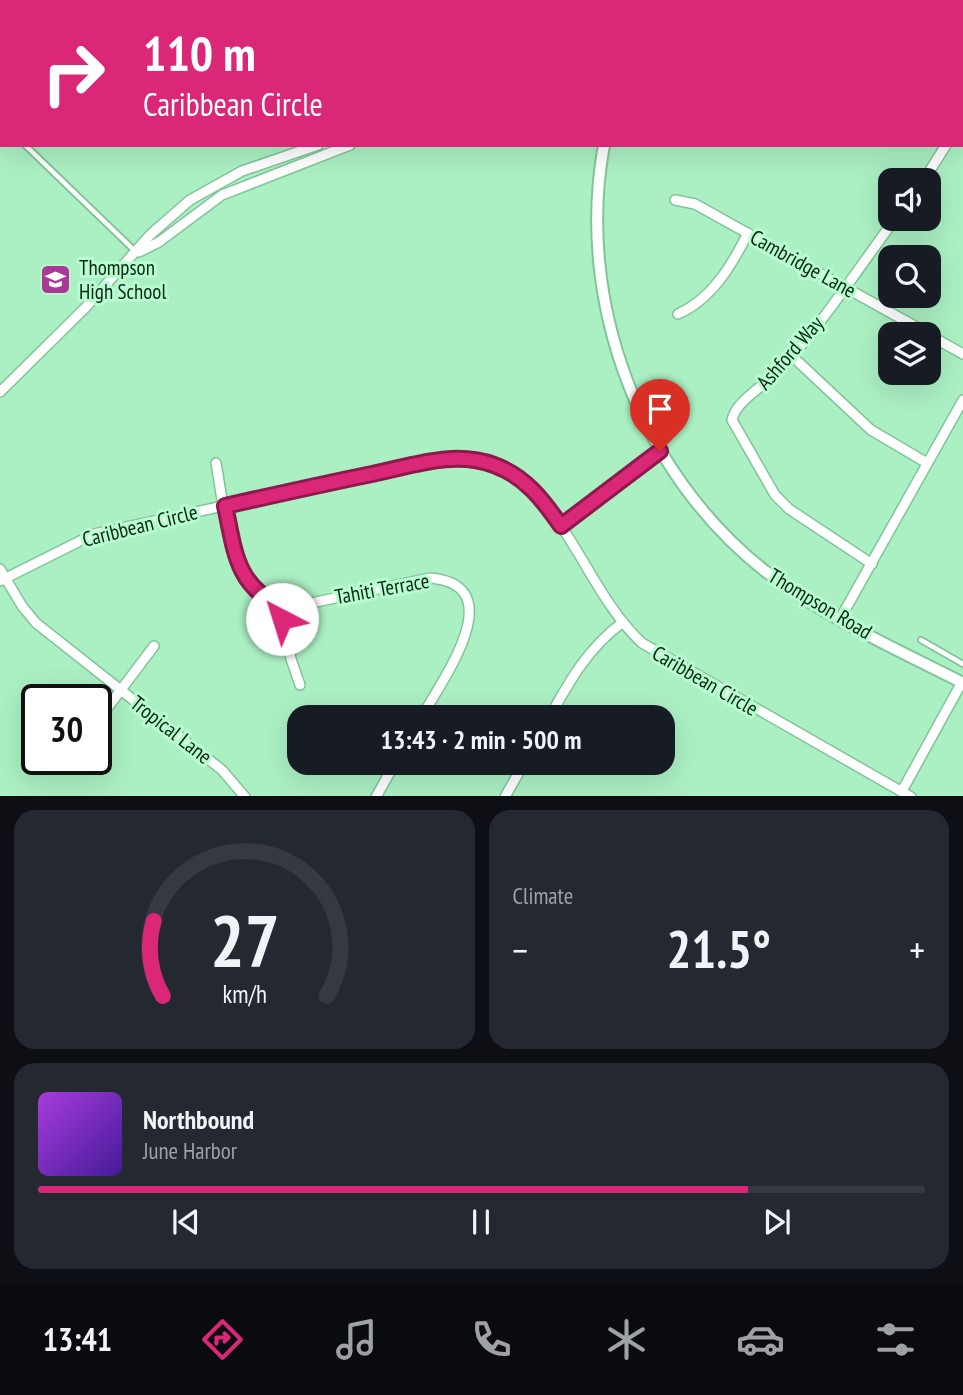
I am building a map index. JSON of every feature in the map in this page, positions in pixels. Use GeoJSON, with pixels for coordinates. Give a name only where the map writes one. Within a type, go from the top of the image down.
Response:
{"type":"FeatureCollection","features":[{"type":"Feature","properties":{"kind":"street"},"geometry":{"type":"LineString","coordinates":[[0,392],[137,253],[162,223],[203,190],[242,171],[312,147]]}},
{"type":"Feature","properties":{"kind":"street"},"geometry":{"type":"LineString","coordinates":[[137,253],[159,242],[222,195],[346,147]]}},
{"type":"Feature","properties":{"kind":"street","name":"Thompson Road"},"geometry":{"type":"LineString","coordinates":[[604,147],[598,202],[598,240],[606,308],[623,371],[660,451],[689,495],[740,549],[785,587],[962,683]]}},
{"type":"Feature","properties":{"kind":"street"},"geometry":{"type":"LineString","coordinates":[[932,168],[945,147]]}},
{"type":"Feature","properties":{"kind":"street","name":"Cambridge Lane"},"geometry":{"type":"LineString","coordinates":[[676,200],[689,202],[748,233],[907,322]]}},
{"type":"Feature","properties":{"kind":"street","name":"Ashford Way"},"geometry":{"type":"LineString","coordinates":[[872,564],[789,509],[775,495],[732,423],[737,408],[792,356],[886,231]]}},
{"type":"Feature","properties":{"kind":"street"},"geometry":{"type":"LineString","coordinates":[[678,314],[692,308],[721,279],[748,233]]}},
{"type":"Feature","properties":{"kind":"street","name":"Cambridge Lane"},"geometry":{"type":"LineString","coordinates":[[941,341],[963,354]]}},
{"type":"Feature","properties":{"kind":"street"},"geometry":{"type":"LineString","coordinates":[[792,356],[871,430],[927,463]]}},
{"type":"Feature","properties":{"kind":"street"},"geometry":{"type":"LineString","coordinates":[[840,619],[963,400]]}},
{"type":"Feature","properties":{"kind":"street"},"geometry":{"type":"LineString","coordinates":[[561,526],[660,451]]}},
{"type":"Feature","properties":{"kind":"street","name":"Caribbean Circle"},"geometry":{"type":"LineString","coordinates":[[2,580],[84,537],[423,463],[466,459],[497,466],[514,474],[537,494],[623,622],[642,643],[668,661],[906,794]]}},
{"type":"Feature","properties":{"kind":"street"},"geometry":{"type":"LineString","coordinates":[[216,463],[236,559],[245,579],[262,596],[281,607],[291,659],[300,685]]}},
{"type":"Feature","properties":{"kind":"street","name":"Tropical Lane"},"geometry":{"type":"LineString","coordinates":[[0,569],[2,580],[36,623],[222,770],[245,796]]}},
{"type":"Feature","properties":{"kind":"street","name":"Tahiti Terrace"},"geometry":{"type":"LineString","coordinates":[[281,607],[430,578],[454,585],[466,599],[471,614],[470,627],[428,705]]}},
{"type":"Feature","properties":{"kind":"street"},"geometry":{"type":"LineString","coordinates":[[556,705],[581,662],[596,644],[623,622]]}},
{"type":"Feature","properties":{"kind":"street"},"geometry":{"type":"LineString","coordinates":[[112,702],[154,646]]}},
{"type":"Feature","properties":{"kind":"street"},"geometry":{"type":"LineString","coordinates":[[906,794],[962,683]]}},
{"type":"Feature","properties":{"kind":"street"},"geometry":{"type":"LineString","coordinates":[[376,796],[389,775]]}},
{"type":"Feature","properties":{"kind":"street"},"geometry":{"type":"LineString","coordinates":[[505,796],[517,775]]}},
{"type":"Feature","properties":{"kind":"lane"},"geometry":{"type":"LineString","coordinates":[[27,147],[137,253]]}},
{"type":"Feature","properties":{"kind":"lane"},"geometry":{"type":"LineString","coordinates":[[921,640],[963,664]]}},
{"type":"Feature","properties":{"kind":"place","name":"Thompson High School"},"geometry":{"type":"Point","coordinates":[56,280]}},
{"type":"Feature","properties":{"kind":"route"},"geometry":{"type":"LineString","coordinates":[[282,619],[281,607],[262,596],[245,579],[236,559],[225,506],[436,460],[476,459],[497,466],[522,480],[537,494],[561,526],[660,451]]}}]}
